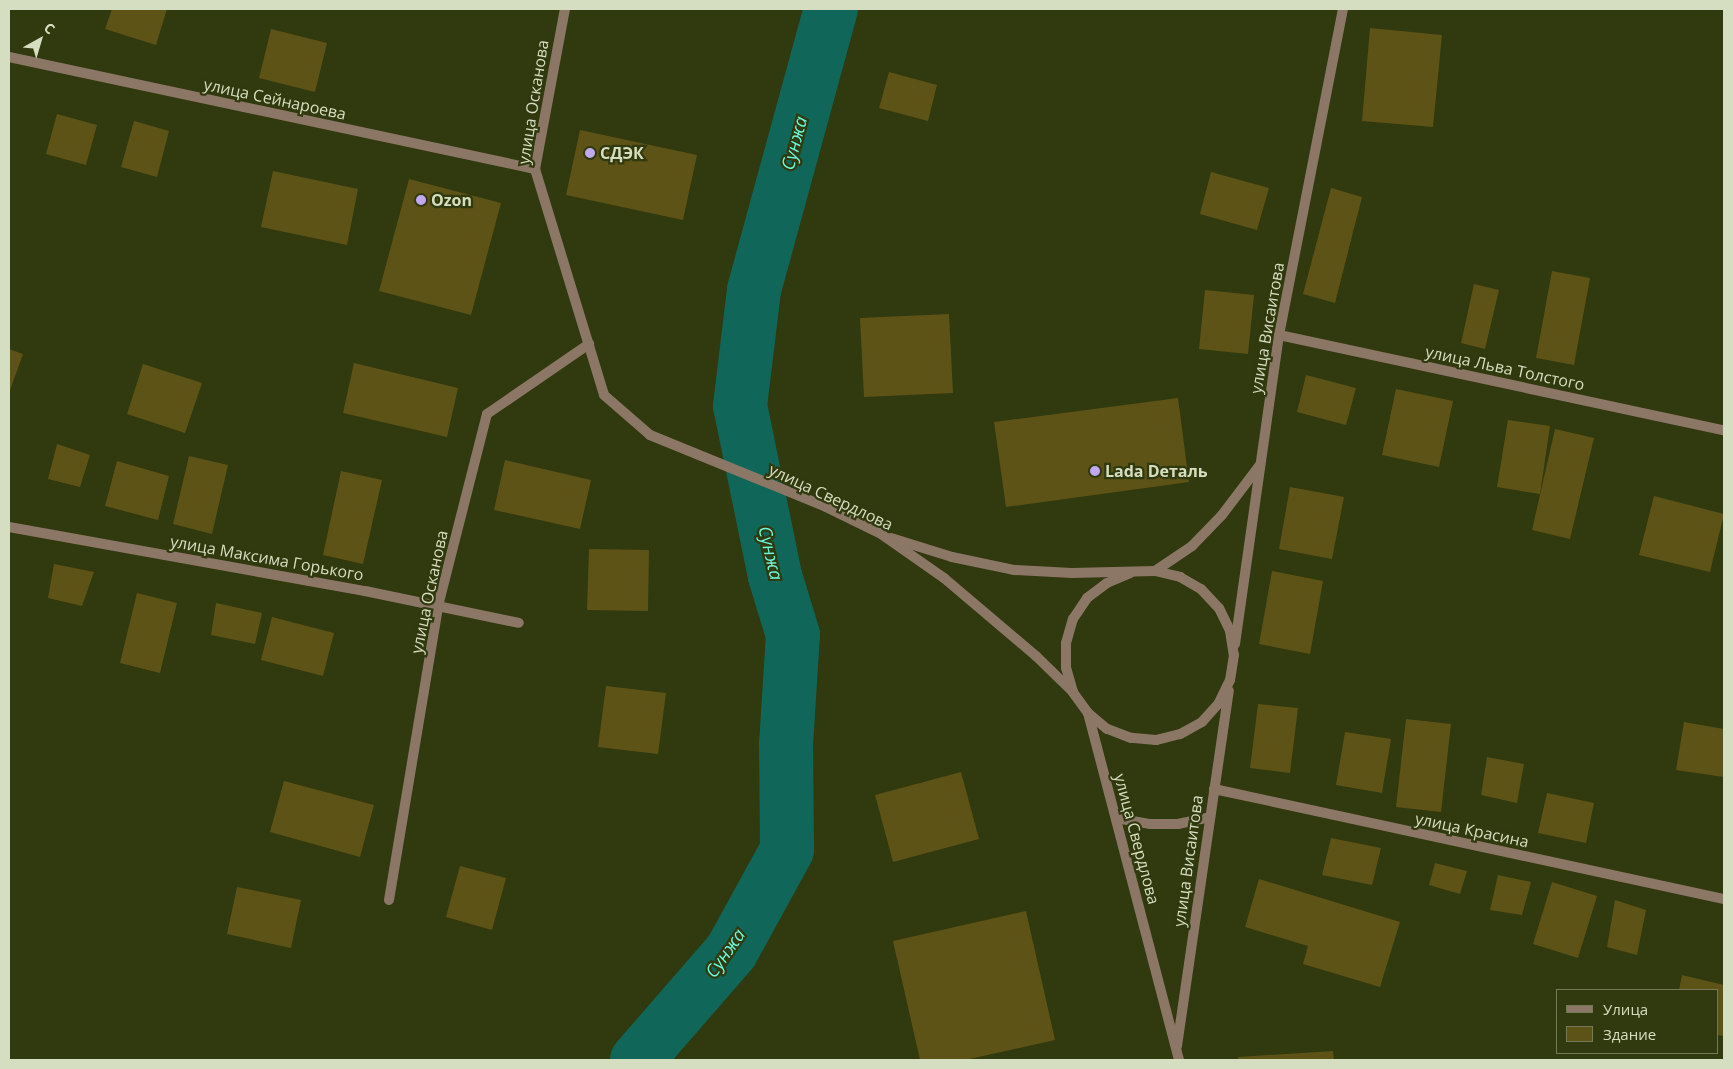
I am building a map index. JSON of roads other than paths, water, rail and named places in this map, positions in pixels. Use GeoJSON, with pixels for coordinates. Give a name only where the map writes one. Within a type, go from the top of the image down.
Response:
{"type":"FeatureCollection","features":[{"type":"Feature","properties":{"kind":"street","name":"улица Осканова"},"geometry":{"type":"LineString","coordinates":[[565,9],[535,169],[604,395],[650,434]]}},
{"type":"Feature","properties":{"kind":"street","name":"улица Висаитова"},"geometry":{"type":"LineString","coordinates":[[1234,655],[1279,335],[1343,9]]}},
{"type":"Feature","properties":{"kind":"street","name":"улица Сейнароева"},"geometry":{"type":"LineString","coordinates":[[9,57],[535,169]]}},
{"type":"Feature","properties":{"kind":"street","name":"улица Льва Толстого"},"geometry":{"type":"LineString","coordinates":[[1279,335],[1724,430]]}},
{"type":"Feature","properties":{"kind":"street","name":"улица Осканова"},"geometry":{"type":"LineString","coordinates":[[389,900],[438,606],[488,414],[589,344]]}},
{"type":"Feature","properties":{"kind":"street","name":"улица Свердлова"},"geometry":{"type":"LineString","coordinates":[[650,434],[826,507],[881,534],[944,578],[1036,656],[1073,692]]}},
{"type":"Feature","properties":{"kind":"street"},"geometry":{"type":"LineString","coordinates":[[1155,571],[1192,546],[1222,515],[1261,464]]}},
{"type":"Feature","properties":{"kind":"street","name":"улица Максима Горького"},"geometry":{"type":"LineString","coordinates":[[9,527],[438,606],[519,623]]}},
{"type":"Feature","properties":{"kind":"street"},"geometry":{"type":"LineString","coordinates":[[881,534],[952,557],[1014,570],[1130,573],[1155,571],[1180,577],[1201,589],[1219,608],[1230,630],[1234,655],[1230,680],[1219,703],[1202,722],[1180,734],[1156,740],[1131,738],[1107,729],[1088,713],[1073,692],[1066,668],[1066,643],[1073,619],[1087,598],[1107,583],[1130,573]]}},
{"type":"Feature","properties":{"kind":"street","name":"улица Висаитова"},"geometry":{"type":"LineString","coordinates":[[1177,1046],[1230,680]]}},
{"type":"Feature","properties":{"kind":"street","name":"улица Свердлова"},"geometry":{"type":"LineString","coordinates":[[1088,713],[1177,1046],[1179,1060]]}},
{"type":"Feature","properties":{"kind":"street","name":"улица Красина"},"geometry":{"type":"LineString","coordinates":[[1214,790],[1724,899]]}},
{"type":"Feature","properties":{"kind":"street"},"geometry":{"type":"LineString","coordinates":[[1116,818],[1150,824],[1178,824],[1210,817]]}},
{"type":"Feature","properties":{"kind":"waterway","name":"Сунжа"},"geometry":{"type":"LineString","coordinates":[[637,1060],[731,952],[787,850],[786,745],[793,635],[775,576],[740,406],[754,290],[831,9]]}},
{"type":"Feature","properties":{"kind":"place","name":"СДЭК"},"geometry":{"type":"Point","coordinates":[590,153]}},
{"type":"Feature","properties":{"kind":"place","name":"Ozon"},"geometry":{"type":"Point","coordinates":[421,200]}},
{"type":"Feature","properties":{"kind":"place","name":"Lada Dеталь"},"geometry":{"type":"Point","coordinates":[1095,471]}}]}
